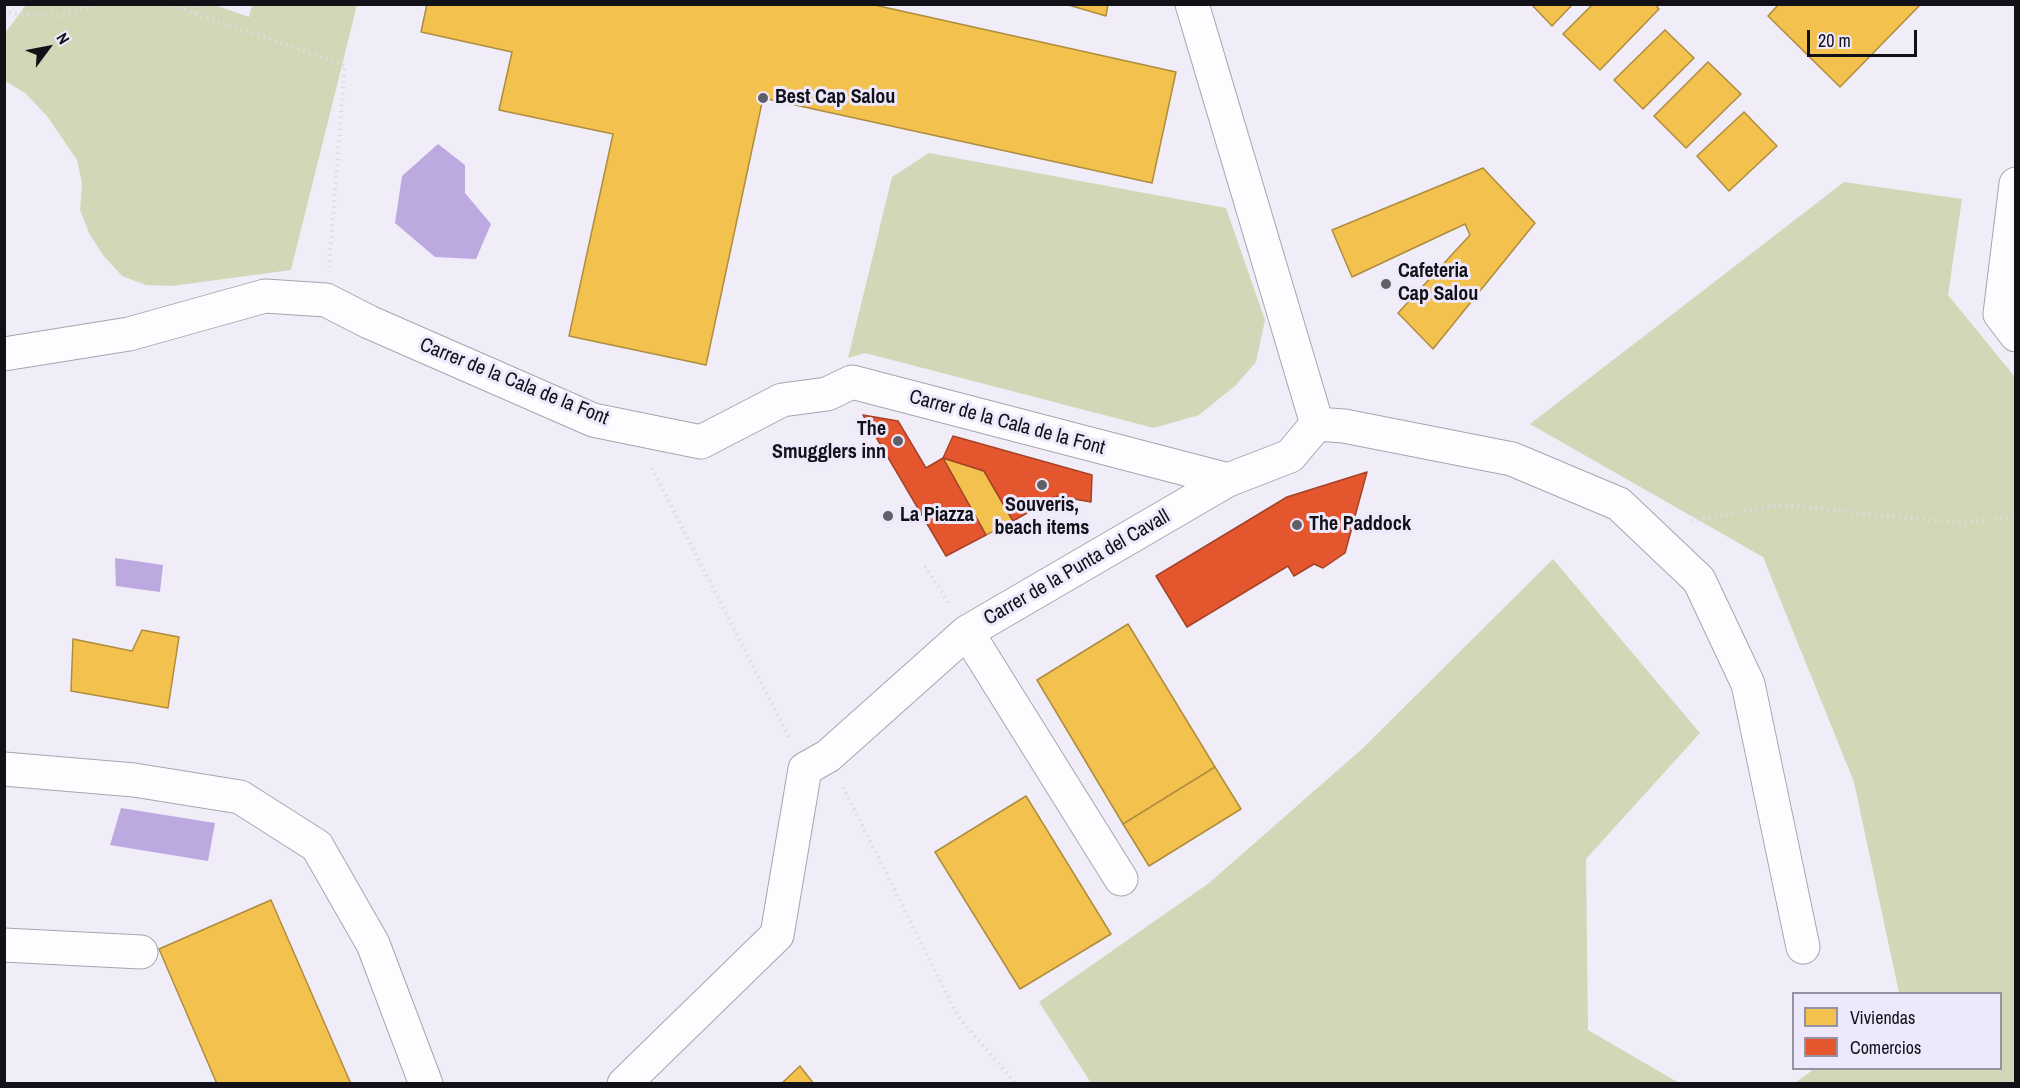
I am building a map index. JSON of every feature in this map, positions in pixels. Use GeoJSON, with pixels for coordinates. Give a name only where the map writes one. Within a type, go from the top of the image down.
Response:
{"type":"FeatureCollection","features":[{"type":"Feature","properties":{"kind":"street"},"geometry":{"type":"LineString","coordinates":[[1192,4],[1317,424],[1344,426],[1512,459],[1620,504],[1699,580],[1748,684],[1803,946]]}},
{"type":"Feature","properties":{"kind":"street"},"geometry":{"type":"LineString","coordinates":[[2015,198],[2000,314],[2016,335]]}},
{"type":"Feature","properties":{"kind":"street","name":"Carrer de la Cala de la Font"},"geometry":{"type":"LineString","coordinates":[[4,354],[129,334],[265,296],[326,300],[369,322],[593,420],[701,442],[782,400],[827,394],[852,382],[1228,480]]}},
{"type":"Feature","properties":{"kind":"street","name":"Carrer de la Punta del Cavall"},"geometry":{"type":"LineString","coordinates":[[817,763],[967,632],[1228,480],[1290,456],[1317,424]]}},
{"type":"Feature","properties":{"kind":"street"},"geometry":{"type":"LineString","coordinates":[[967,632],[1121,879]]}},
{"type":"Feature","properties":{"kind":"street"},"geometry":{"type":"LineString","coordinates":[[624,1083],[777,935],[817,763]]}},
{"type":"Feature","properties":{"kind":"street"},"geometry":{"type":"LineString","coordinates":[[4,769],[134,780],[240,797],[317,846],[373,944],[426,1083]]}},
{"type":"Feature","properties":{"kind":"street"},"geometry":{"type":"LineString","coordinates":[[4,945],[141,952]]}},
{"type":"Feature","properties":{"kind":"path"},"geometry":{"type":"LineString","coordinates":[[4,10],[14,14],[58,16],[98,4]]}},
{"type":"Feature","properties":{"kind":"path"},"geometry":{"type":"LineString","coordinates":[[167,4],[345,64],[326,300]]}},
{"type":"Feature","properties":{"kind":"path"},"geometry":{"type":"LineString","coordinates":[[196,4],[196,13]]}},
{"type":"Feature","properties":{"kind":"path"},"geometry":{"type":"LineString","coordinates":[[631,428],[957,1014],[1016,1083]]}},
{"type":"Feature","properties":{"kind":"path"},"geometry":{"type":"LineString","coordinates":[[1646,530],[1780,505],[1960,523],[2016,516]]}},
{"type":"Feature","properties":{"kind":"path"},"geometry":{"type":"LineString","coordinates":[[925,566],[967,632]]}},
{"type":"Feature","properties":{"kind":"green space"},"geometry":{"type":"Polygon","coordinates":[[[26,5],[215,5],[249,17],[252,5],[357,5],[291,270],[172,286],[146,285],[122,276],[103,255],[89,233],[80,210],[82,183],[77,160],[47,116],[25,93],[5,81],[5,33],[26,5]]]}},
{"type":"Feature","properties":{"kind":"green space"},"geometry":{"type":"Polygon","coordinates":[[[929,153],[1226,208],[1265,320],[1256,362],[1236,385],[1199,415],[1154,428],[865,353],[848,358],[892,177],[929,153]]]}},
{"type":"Feature","properties":{"kind":"green space"},"geometry":{"type":"Polygon","coordinates":[[[1844,182],[1962,199],[1948,295],[2015,377],[2015,1083],[1795,1083],[1813,1070],[2002,1070],[2002,992],[1899,992],[1854,782],[1763,557],[1530,424],[1844,182]]]}},
{"type":"Feature","properties":{"kind":"green space"},"geometry":{"type":"Polygon","coordinates":[[[1553,559],[1700,733],[1586,859],[1588,1030],[1679,1083],[1091,1083],[1039,1002],[1209,883],[1363,748],[1553,559]]]}},
{"type":"Feature","properties":{"kind":"shaded area"},"geometry":{"type":"Polygon","coordinates":[[[438,144],[465,165],[465,193],[491,224],[476,259],[435,257],[395,223],[402,176],[438,144]]]}},
{"type":"Feature","properties":{"kind":"shaded area"},"geometry":{"type":"Polygon","coordinates":[[[115,558],[163,565],[160,592],[116,586],[115,558]]]}},
{"type":"Feature","properties":{"kind":"shaded area"},"geometry":{"type":"Polygon","coordinates":[[[121,808],[215,823],[208,861],[110,845],[121,808]]]}},
{"type":"Feature","properties":{"kind":"building: Viviendas"},"geometry":{"type":"Polygon","coordinates":[[[427,4],[870,4],[1176,72],[1152,183],[763,98],[706,365],[569,336],[613,134],[499,110],[512,52],[421,32],[427,4]]]}},
{"type":"Feature","properties":{"kind":"building: Viviendas"},"geometry":{"type":"Polygon","coordinates":[[[1065,4],[1108,4],[1106,16],[1065,4]]]}},
{"type":"Feature","properties":{"kind":"building: Viviendas"},"geometry":{"type":"Polygon","coordinates":[[[1531,4],[1573,4],[1552,26],[1531,4]]]}},
{"type":"Feature","properties":{"kind":"building: Viviendas"},"geometry":{"type":"Polygon","coordinates":[[[1593,4],[1655,4],[1659,9],[1600,70],[1563,34],[1593,4]]]}},
{"type":"Feature","properties":{"kind":"building: Viviendas"},"geometry":{"type":"Polygon","coordinates":[[[1779,4],[1921,4],[1840,87],[1768,16],[1779,4]]]}},
{"type":"Feature","properties":{"kind":"building: Viviendas"},"geometry":{"type":"Polygon","coordinates":[[[1665,30],[1694,58],[1643,109],[1614,80],[1665,30]]]}},
{"type":"Feature","properties":{"kind":"building: Viviendas"},"geometry":{"type":"Polygon","coordinates":[[[1708,62],[1741,94],[1686,148],[1654,116],[1708,62]]]}},
{"type":"Feature","properties":{"kind":"building: Viviendas"},"geometry":{"type":"Polygon","coordinates":[[[1744,112],[1777,146],[1729,191],[1697,156],[1744,112]]]}},
{"type":"Feature","properties":{"kind":"building: Viviendas"},"geometry":{"type":"Polygon","coordinates":[[[1483,168],[1535,223],[1433,349],[1398,313],[1470,235],[1465,224],[1352,277],[1332,230],[1483,168]]]}},
{"type":"Feature","properties":{"kind":"building: Viviendas"},"geometry":{"type":"Polygon","coordinates":[[[943,458],[984,471],[1013,521],[986,535],[943,458]]]}},
{"type":"Feature","properties":{"kind":"building: Viviendas"},"geometry":{"type":"Polygon","coordinates":[[[1128,624],[1215,767],[1123,824],[1037,680],[1128,624]]]}},
{"type":"Feature","properties":{"kind":"building: Viviendas"},"geometry":{"type":"Polygon","coordinates":[[[142,630],[179,637],[168,708],[71,691],[73,639],[132,651],[142,630]]]}},
{"type":"Feature","properties":{"kind":"building: Viviendas"},"geometry":{"type":"Polygon","coordinates":[[[1215,767],[1241,809],[1149,866],[1123,824],[1215,767]]]}},
{"type":"Feature","properties":{"kind":"building: Viviendas"},"geometry":{"type":"Polygon","coordinates":[[[1026,796],[1111,934],[1020,989],[935,852],[1026,796]]]}},
{"type":"Feature","properties":{"kind":"building: Viviendas"},"geometry":{"type":"Polygon","coordinates":[[[271,900],[351,1084],[217,1084],[159,949],[271,900]]]}},
{"type":"Feature","properties":{"kind":"building: Viviendas"},"geometry":{"type":"Polygon","coordinates":[[[800,1066],[814,1084],[781,1084],[800,1066]]]}},
{"type":"Feature","properties":{"kind":"building: Comercios"},"geometry":{"type":"Polygon","coordinates":[[[863,415],[898,421],[926,468],[943,458],[986,535],[946,556],[863,415]]]}},
{"type":"Feature","properties":{"kind":"building: Comercios","name":"Souveris, beach items"},"geometry":{"type":"Polygon","coordinates":[[[953,436],[1092,475],[1091,502],[1057,496],[1013,521],[984,471],[943,458],[953,436]]]}},
{"type":"Feature","properties":{"kind":"building: Comercios","name":"The Paddock"},"geometry":{"type":"Polygon","coordinates":[[[1367,472],[1345,553],[1323,568],[1314,564],[1294,576],[1288,566],[1187,627],[1156,576],[1287,497],[1367,472]]]}},
{"type":"Feature","properties":{"kind":"place","name":"Best Cap Salou"},"geometry":{"type":"Point","coordinates":[763,98]}},
{"type":"Feature","properties":{"kind":"place","name":"Cafeteria Cap Salou"},"geometry":{"type":"Point","coordinates":[1386,284]}},
{"type":"Feature","properties":{"kind":"place","name":"The Smugglers inn"},"geometry":{"type":"Point","coordinates":[898,441]}},
{"type":"Feature","properties":{"kind":"place","name":"Souveris, beach items"},"geometry":{"type":"Point","coordinates":[1042,485]}},
{"type":"Feature","properties":{"kind":"place","name":"La Piazza"},"geometry":{"type":"Point","coordinates":[888,516]}},
{"type":"Feature","properties":{"kind":"place","name":"The Paddock"},"geometry":{"type":"Point","coordinates":[1297,525]}}]}
